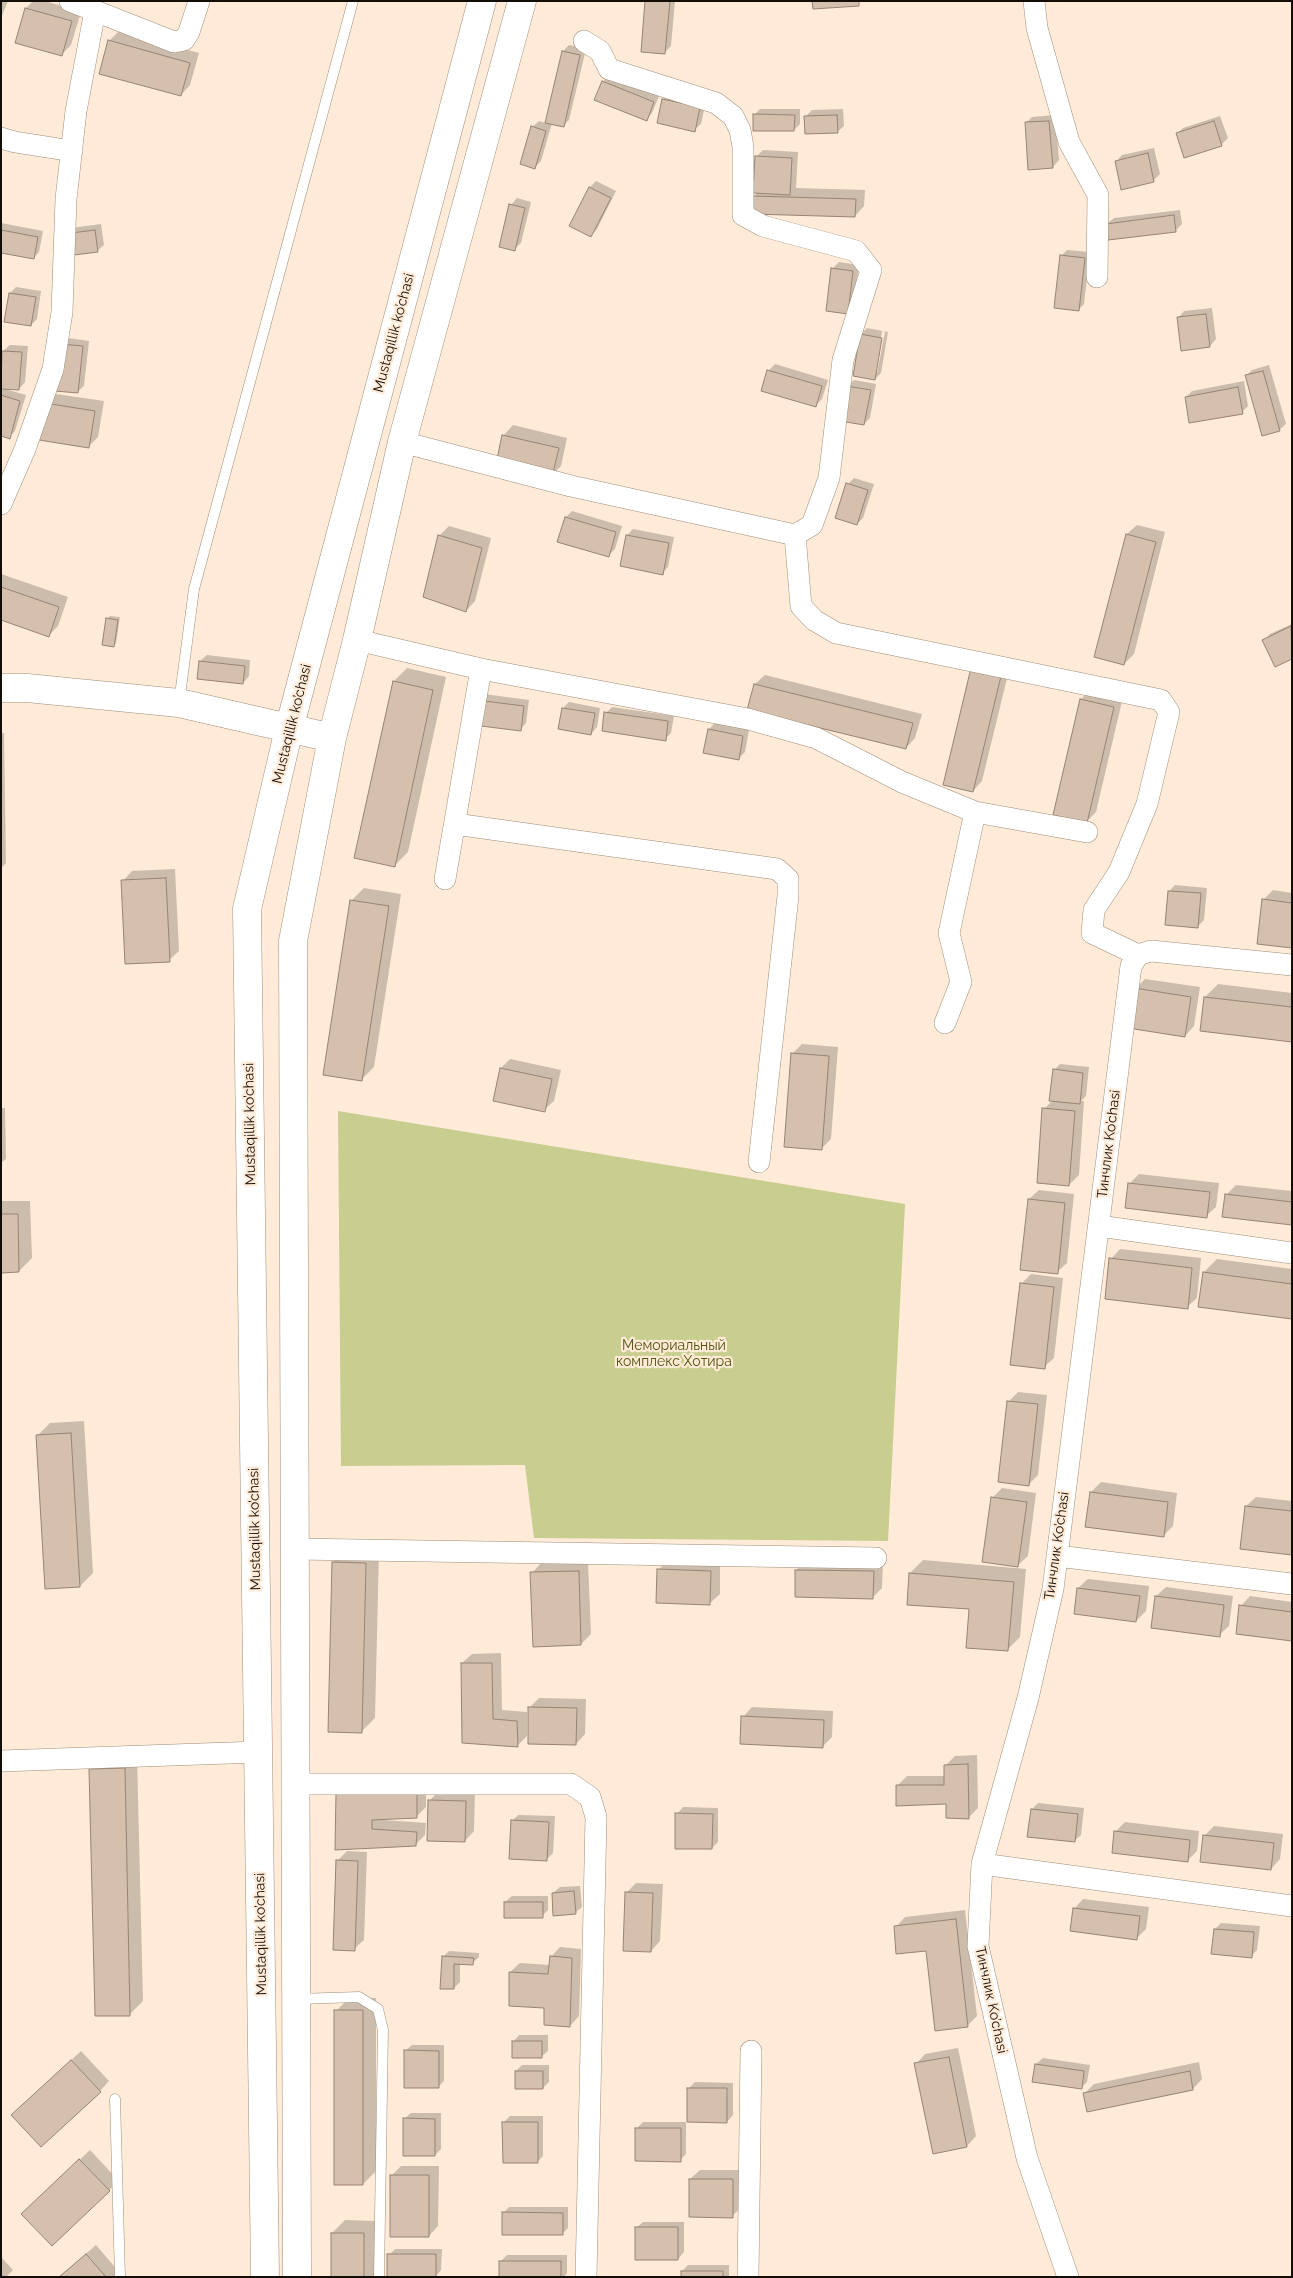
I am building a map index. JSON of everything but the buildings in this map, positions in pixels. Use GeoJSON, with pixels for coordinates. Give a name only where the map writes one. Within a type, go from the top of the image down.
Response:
{"type":"FeatureCollection","features":[{"type":"Feature","properties":{"kind":"main road","name":"Mustaqillik ko’chasi"},"geometry":{"type":"LineString","coordinates":[[265,2277],[248,909],[289,730],[482,1]]}},
{"type":"Feature","properties":{"kind":"main road"},"geometry":{"type":"LineString","coordinates":[[297,2277],[293,941],[332,738],[357,640],[402,442],[522,1]]}},
{"type":"Feature","properties":{"kind":"main road"},"geometry":{"type":"LineString","coordinates":[[1,688],[27,688],[179,703],[289,730],[332,738]]}},
{"type":"Feature","properties":{"kind":"street"},"geometry":{"type":"LineString","coordinates":[[70,1],[174,42],[184,40],[189,32],[199,1]]}},
{"type":"Feature","properties":{"kind":"street"},"geometry":{"type":"LineString","coordinates":[[1034,1],[1036,28],[1069,142],[1098,194],[1097,277]]}},
{"type":"Feature","properties":{"kind":"street"},"geometry":{"type":"LineString","coordinates":[[1,504],[25,449],[53,369],[62,312],[66,199],[76,111],[95,11]]}},
{"type":"Feature","properties":{"kind":"street"},"geometry":{"type":"LineString","coordinates":[[402,442],[571,486],[794,535],[812,525],[829,478],[843,360],[871,270],[856,251],[763,226],[744,215],[743,147],[740,130],[733,116],[716,103],[609,69],[600,51],[584,41]]}},
{"type":"Feature","properties":{"kind":"street"},"geometry":{"type":"LineString","coordinates":[[1,138],[72,151]]}},
{"type":"Feature","properties":{"kind":"street"},"geometry":{"type":"LineString","coordinates":[[794,535],[801,606],[814,620],[836,633],[1161,700],[1169,712],[1147,804],[1119,872],[1094,910],[1092,933],[1138,955],[1151,951],[1292,965]]}},
{"type":"Feature","properties":{"kind":"street"},"geometry":{"type":"LineString","coordinates":[[357,640],[481,669],[748,719],[816,738],[902,782],[975,812],[1088,832]]}},
{"type":"Feature","properties":{"kind":"street"},"geometry":{"type":"LineString","coordinates":[[445,879],[481,669]]}},
{"type":"Feature","properties":{"kind":"street"},"geometry":{"type":"LineString","coordinates":[[945,1023],[961,982],[949,933],[975,812]]}},
{"type":"Feature","properties":{"kind":"street"},"geometry":{"type":"LineString","coordinates":[[455,824],[777,869],[788,879],[788,896],[759,1162]]}},
{"type":"Feature","properties":{"kind":"street","name":"Тинчлик Ko’chasi"},"geometry":{"type":"LineString","coordinates":[[1068,2277],[1027,2158],[978,1946],[982,1864],[1028,1698],[1053,1589],[1131,966],[1138,955]]}},
{"type":"Feature","properties":{"kind":"street"},"geometry":{"type":"LineString","coordinates":[[1099,1226],[1292,1253]]}},
{"type":"Feature","properties":{"kind":"street"},"geometry":{"type":"LineString","coordinates":[[295,1549],[876,1558]]}},
{"type":"Feature","properties":{"kind":"street"},"geometry":{"type":"LineString","coordinates":[[1057,1556],[1292,1584]]}},
{"type":"Feature","properties":{"kind":"street"},"geometry":{"type":"LineString","coordinates":[[1,1761],[258,1752]]}},
{"type":"Feature","properties":{"kind":"street"},"geometry":{"type":"LineString","coordinates":[[295,1784],[571,1784],[590,1797],[596,1817],[586,2277]]}},
{"type":"Feature","properties":{"kind":"street"},"geometry":{"type":"LineString","coordinates":[[982,1864],[1292,1906]]}},
{"type":"Feature","properties":{"kind":"street"},"geometry":{"type":"LineString","coordinates":[[748,2277],[751,2051]]}},
{"type":"Feature","properties":{"kind":"lane"},"geometry":{"type":"LineString","coordinates":[[179,703],[194,589],[353,1]]}},
{"type":"Feature","properties":{"kind":"lane"},"geometry":{"type":"LineString","coordinates":[[296,1999],[359,1997],[378,2009],[383,2030],[379,2277]]}},
{"type":"Feature","properties":{"kind":"lane"},"geometry":{"type":"LineString","coordinates":[[115,2099],[120,2277]]}},
{"type":"Feature","properties":{"kind":"green space","name":"Мемориальный комплекс Хотира"},"geometry":{"type":"Polygon","coordinates":[[[338,1111],[905,1204],[888,1541],[534,1538],[525,1465],[341,1466],[338,1111]]]}}]}
